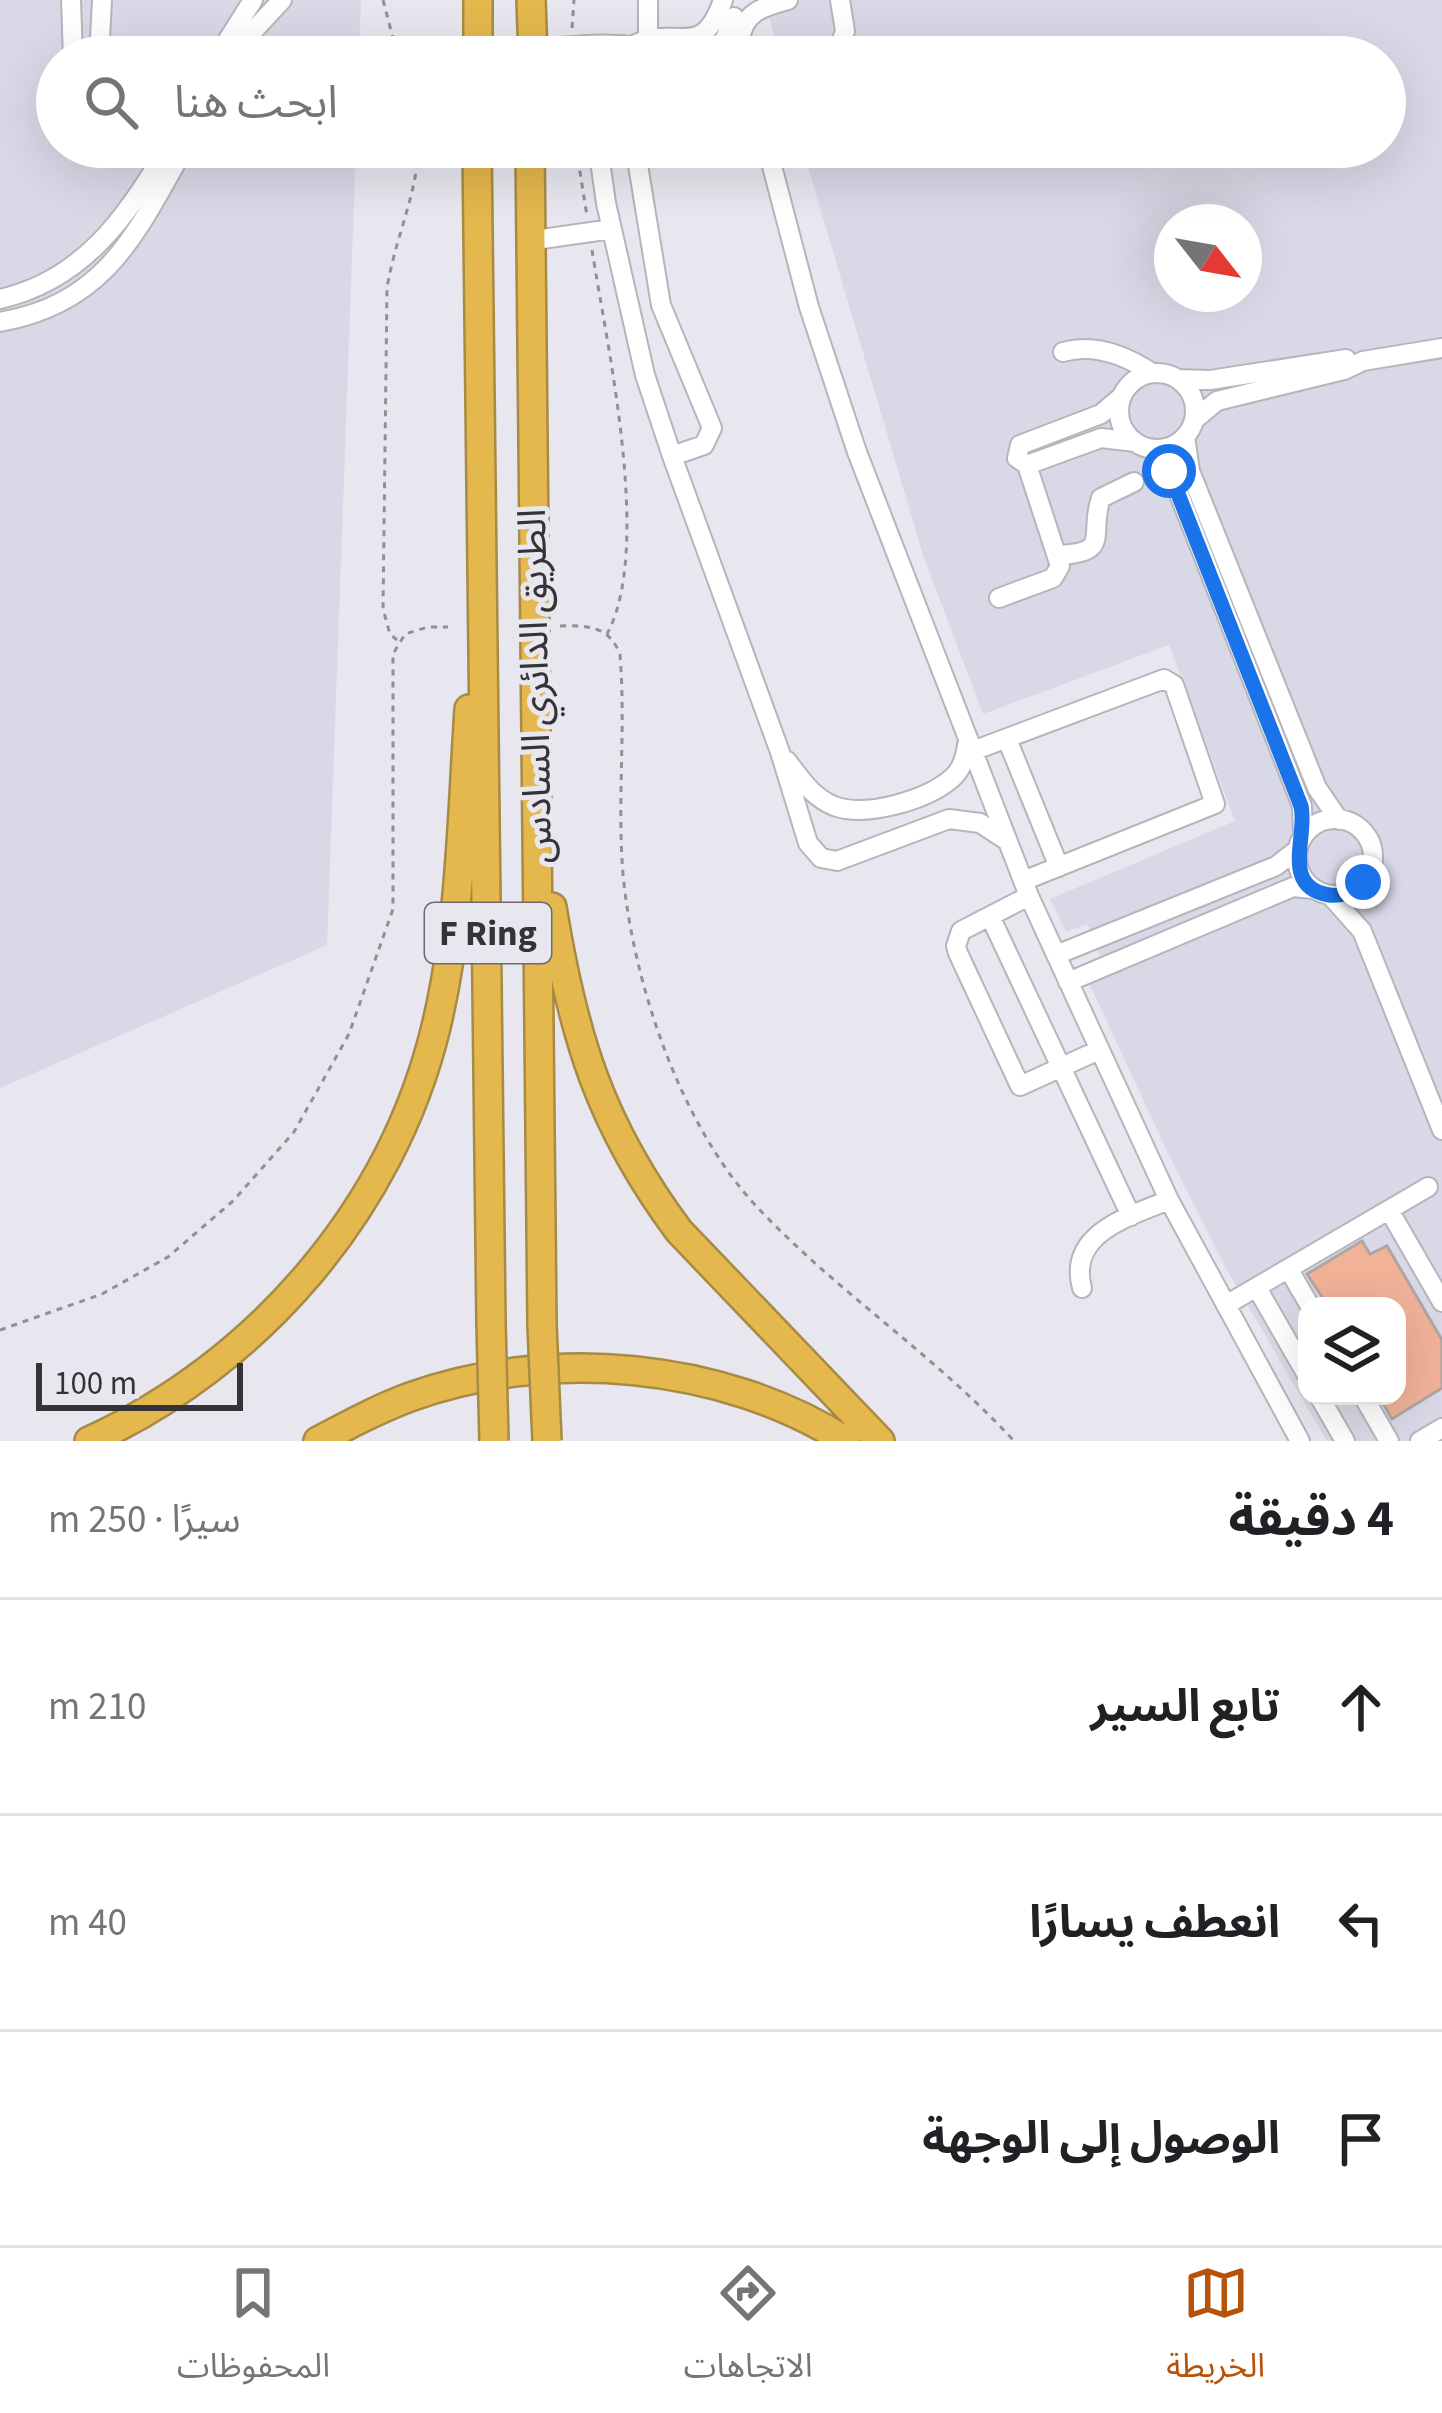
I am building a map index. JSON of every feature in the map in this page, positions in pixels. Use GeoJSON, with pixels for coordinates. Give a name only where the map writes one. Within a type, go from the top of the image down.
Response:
{"type":"FeatureCollection","features":[{"type":"Feature","properties":{"kind":"highway"},"geometry":{"type":"LineString","coordinates":[[478,0],[478,36]]}},
{"type":"Feature","properties":{"kind":"highway"},"geometry":{"type":"LineString","coordinates":[[531,0],[532,36]]}},
{"type":"Feature","properties":{"kind":"highway","name":"الطريق الدائري السادس"},"geometry":{"type":"LineString","coordinates":[[477,168],[494,1441]]}},
{"type":"Feature","properties":{"kind":"highway","name":"الطريق الدائري السادس"},"geometry":{"type":"LineString","coordinates":[[530,168],[547,1441]]}},
{"type":"Feature","properties":{"kind":"highway"},"geometry":{"type":"LineString","coordinates":[[88,1441],[185,1386],[292,1294],[357,1211],[405,1121],[435,1030],[456,914],[482,543]]}},
{"type":"Feature","properties":{"kind":"highway"},"geometry":{"type":"LineString","coordinates":[[539,827],[572,1017],[604,1109],[626,1152],[679,1231],[880,1441]]}},
{"type":"Feature","properties":{"kind":"highway"},"geometry":{"type":"LineString","coordinates":[[318,1441],[379,1410],[443,1387],[517,1372],[574,1369],[633,1371],[695,1381],[759,1399],[846,1441]]}},
{"type":"Feature","properties":{"kind":"street"},"geometry":{"type":"LineString","coordinates":[[71,0],[72,36]]}},
{"type":"Feature","properties":{"kind":"street"},"geometry":{"type":"LineString","coordinates":[[100,36],[102,0]]}},
{"type":"Feature","properties":{"kind":"street"},"geometry":{"type":"LineString","coordinates":[[230,36],[253,0]]}},
{"type":"Feature","properties":{"kind":"street"},"geometry":{"type":"LineString","coordinates":[[251,36],[282,0]]}},
{"type":"Feature","properties":{"kind":"street"},"geometry":{"type":"LineString","coordinates":[[641,36],[648,0]]}},
{"type":"Feature","properties":{"kind":"street"},"geometry":{"type":"LineString","coordinates":[[742,36],[753,12],[788,0]]}},
{"type":"Feature","properties":{"kind":"street"},"geometry":{"type":"LineString","coordinates":[[840,0],[843,36]]}},
{"type":"Feature","properties":{"kind":"street"},"geometry":{"type":"LineString","coordinates":[[725,36],[730,6]]}},
{"type":"Feature","properties":{"kind":"street"},"geometry":{"type":"LineString","coordinates":[[730,6],[738,36]]}},
{"type":"Feature","properties":{"kind":"street"},"geometry":{"type":"LineString","coordinates":[[0,299],[47,285],[88,257],[117,226],[156,168]]}},
{"type":"Feature","properties":{"kind":"street"},"geometry":{"type":"LineString","coordinates":[[0,322],[70,299],[107,272],[159,168]]}},
{"type":"Feature","properties":{"kind":"street"},"geometry":{"type":"LineString","coordinates":[[602,168],[646,375],[808,843],[821,858],[844,860],[949,818],[980,823],[1006,840]]}},
{"type":"Feature","properties":{"kind":"street"},"geometry":{"type":"LineString","coordinates":[[638,168],[658,294],[712,432],[704,445],[672,456]]}},
{"type":"Feature","properties":{"kind":"street"},"geometry":{"type":"LineString","coordinates":[[773,168],[809,307],[857,452],[1006,840],[1168,1200],[1300,1441]]}},
{"type":"Feature","properties":{"kind":"street"},"geometry":{"type":"LineString","coordinates":[[529,241],[613,229]]}},
{"type":"Feature","properties":{"kind":"street"},"geometry":{"type":"LineString","coordinates":[[1028,465],[1101,438],[1170,446],[1217,401],[1344,370],[1363,361],[1442,348]]}},
{"type":"Feature","properties":{"kind":"street"},"geometry":{"type":"LineString","coordinates":[[1063,352],[1102,350],[1152,373],[1210,380],[1344,358],[1363,361]]}},
{"type":"Feature","properties":{"kind":"street"},"geometry":{"type":"LineString","coordinates":[[1102,350],[1122,395],[1120,422],[1173,478],[1293,784],[1304,818],[1301,875],[1362,931]]}},
{"type":"Feature","properties":{"kind":"street"},"geometry":{"type":"LineString","coordinates":[[646,375],[687,366]]}},
{"type":"Feature","properties":{"kind":"street"},"geometry":{"type":"LineString","coordinates":[[999,598],[1053,578],[1060,566],[1028,465],[1017,458],[1020,445],[1101,414],[1135,379],[1152,373]]}},
{"type":"Feature","properties":{"kind":"street"},"geometry":{"type":"LineString","coordinates":[[1178,379],[1194,401],[1190,472],[1322,800],[1339,820]]}},
{"type":"Feature","properties":{"kind":"street"},"geometry":{"type":"LineString","coordinates":[[1058,555],[1079,554],[1093,546],[1101,498],[1134,482]]}},
{"type":"Feature","properties":{"kind":"street"},"geometry":{"type":"LineString","coordinates":[[969,749],[1164,679],[1174,685],[1215,804],[1059,867],[962,932],[956,946],[1020,1086],[1099,1050]]}},
{"type":"Feature","properties":{"kind":"street"},"geometry":{"type":"LineString","coordinates":[[1007,739],[1059,867]]}},
{"type":"Feature","properties":{"kind":"street"},"geometry":{"type":"LineString","coordinates":[[780,752],[816,796],[847,810],[869,811],[951,778],[969,749]]}},
{"type":"Feature","properties":{"kind":"street"},"geometry":{"type":"LineString","coordinates":[[1056,956],[1276,866],[1323,821],[1356,826],[1371,848],[1371,866],[1363,882],[1362,931],[1442,1130]]}},
{"type":"Feature","properties":{"kind":"street"},"geometry":{"type":"LineString","coordinates":[[1068,982],[1293,887],[1348,893],[1363,882]]}},
{"type":"Feature","properties":{"kind":"street"},"geometry":{"type":"LineString","coordinates":[[989,916],[1131,1216]]}},
{"type":"Feature","properties":{"kind":"street"},"geometry":{"type":"LineString","coordinates":[[1118,930],[1129,957]]}},
{"type":"Feature","properties":{"kind":"street"},"geometry":{"type":"LineString","coordinates":[[1226,1306],[1428,1187]]}},
{"type":"Feature","properties":{"kind":"street"},"geometry":{"type":"LineString","coordinates":[[1082,1288],[1080,1268],[1090,1243],[1103,1230],[1168,1200]]}},
{"type":"Feature","properties":{"kind":"street"},"geometry":{"type":"LineString","coordinates":[[1389,1210],[1442,1303]]}},
{"type":"Feature","properties":{"kind":"street"},"geometry":{"type":"LineString","coordinates":[[1289,1270],[1305,1297]]}},
{"type":"Feature","properties":{"kind":"street"},"geometry":{"type":"LineString","coordinates":[[1257,1288],[1298,1360]]}},
{"type":"Feature","properties":{"kind":"street"},"geometry":{"type":"LineString","coordinates":[[1324,1405],[1345,1441]]}},
{"type":"Feature","properties":{"kind":"street"},"geometry":{"type":"LineString","coordinates":[[1368,1405],[1389,1441]]}},
{"type":"Feature","properties":{"kind":"street"},"geometry":{"type":"LineString","coordinates":[[1420,1441],[1442,1428]]}},
{"type":"Feature","properties":{"kind":"path"},"geometry":{"type":"LineString","coordinates":[[383,0],[392,36]]}},
{"type":"Feature","properties":{"kind":"path"},"geometry":{"type":"LineString","coordinates":[[574,0],[581,36]]}},
{"type":"Feature","properties":{"kind":"path"},"geometry":{"type":"LineString","coordinates":[[398,641],[390,634],[382,609],[387,288],[413,198],[417,168]]}},
{"type":"Feature","properties":{"kind":"path"},"geometry":{"type":"LineString","coordinates":[[579,168],[626,477],[622,606],[607,634]]}},
{"type":"Feature","properties":{"kind":"path"},"geometry":{"type":"LineString","coordinates":[[560,626],[590,626],[616,642],[622,668],[623,873],[633,941],[651,1012],[688,1100],[754,1204],[887,1328],[985,1409],[1014,1441]]}},
{"type":"Feature","properties":{"kind":"path"},"geometry":{"type":"LineString","coordinates":[[0,1330],[102,1294],[168,1257],[233,1202],[294,1132],[349,1034],[393,909],[393,654],[398,641],[416,630],[448,627]]}},
{"type":"Feature","properties":{"kind":"shaded area"},"geometry":{"type":"Polygon","coordinates":[[[0,0],[361,0],[360,36],[36,36],[36,168],[355,168],[327,945],[0,1088],[0,0]]]}},
{"type":"Feature","properties":{"kind":"shaded area"},"geometry":{"type":"Polygon","coordinates":[[[771,0],[1442,0],[1442,1441],[1327,1441],[1306,1405],[1406,1405],[1406,1297],[1298,1297],[1298,1391],[1228,1272],[1169,1155],[1087,979],[1107,972],[1087,924],[1066,932],[1050,899],[1235,821],[1169,645],[983,714],[924,558],[808,168],[1406,168],[1406,36],[774,36],[771,0]]]}},
{"type":"Feature","properties":{"kind":"building"},"geometry":{"type":"Polygon","coordinates":[[[1362,1241],[1370,1254],[1387,1246],[1442,1340],[1442,1388],[1392,1419],[1384,1405],[1406,1405],[1406,1297],[1322,1297],[1307,1274],[1362,1241]]]}},
{"type":"Feature","properties":{"kind":"route"},"geometry":{"type":"LineString","coordinates":[[1169,471],[1301,806],[1304,827],[1297,858],[1301,875],[1313,889],[1330,895],[1348,893],[1363,882]]}}]}
